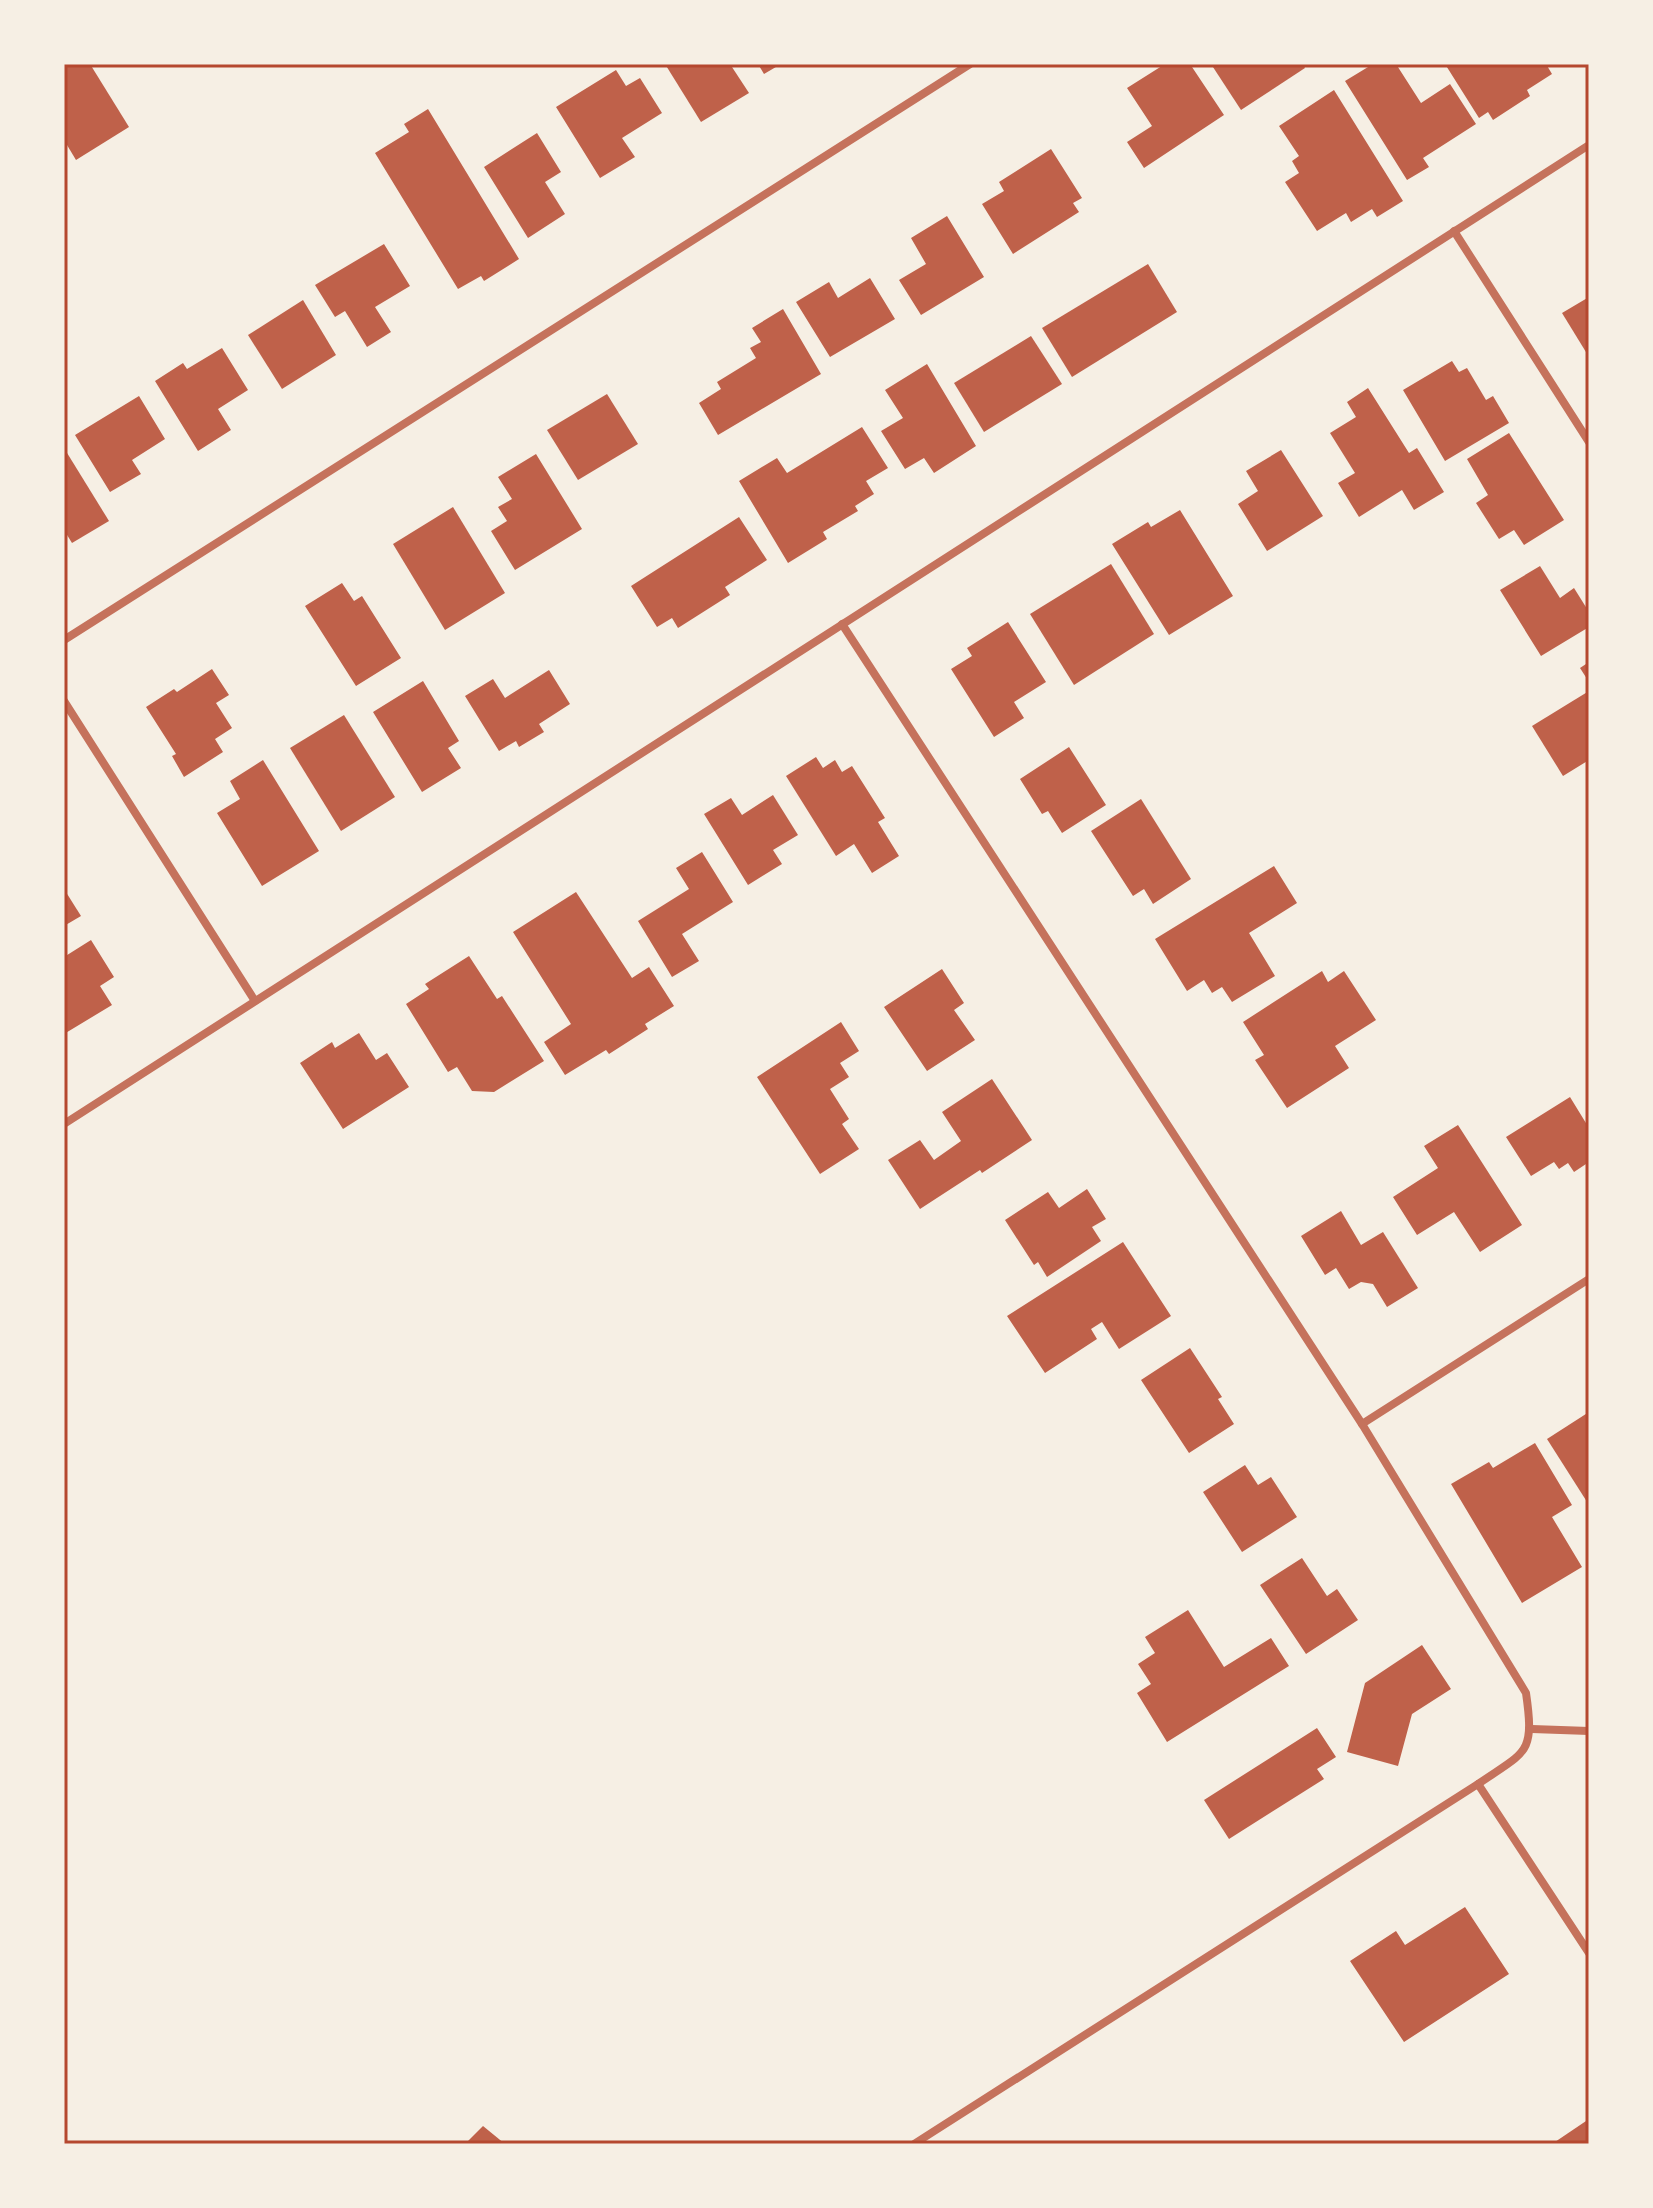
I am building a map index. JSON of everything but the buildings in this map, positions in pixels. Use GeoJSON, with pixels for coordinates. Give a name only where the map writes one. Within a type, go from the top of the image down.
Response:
{"type":"FeatureCollection","features":[{"type":"Feature","properties":{"kind":"street"},"geometry":{"type":"LineString","coordinates":[[64,640],[970,64]]}},
{"type":"Feature","properties":{"kind":"street"},"geometry":{"type":"LineString","coordinates":[[64,1124],[1589,145]]}},
{"type":"Feature","properties":{"kind":"street"},"geometry":{"type":"LineString","coordinates":[[1454,231],[1589,442]]}},
{"type":"Feature","properties":{"kind":"street"},"geometry":{"type":"LineString","coordinates":[[842,624],[1362,1424],[1526,1693],[1532,1729],[1524,1752],[1478,1784],[914,2144]]}},
{"type":"Feature","properties":{"kind":"street"},"geometry":{"type":"LineString","coordinates":[[64,701],[255,1001]]}},
{"type":"Feature","properties":{"kind":"street"},"geometry":{"type":"LineString","coordinates":[[1362,1424],[1589,1279]]}},
{"type":"Feature","properties":{"kind":"street"},"geometry":{"type":"LineString","coordinates":[[1532,1729],[1589,1731]]}},
{"type":"Feature","properties":{"kind":"street"},"geometry":{"type":"LineString","coordinates":[[1478,1784],[1589,1953]]}}]}
